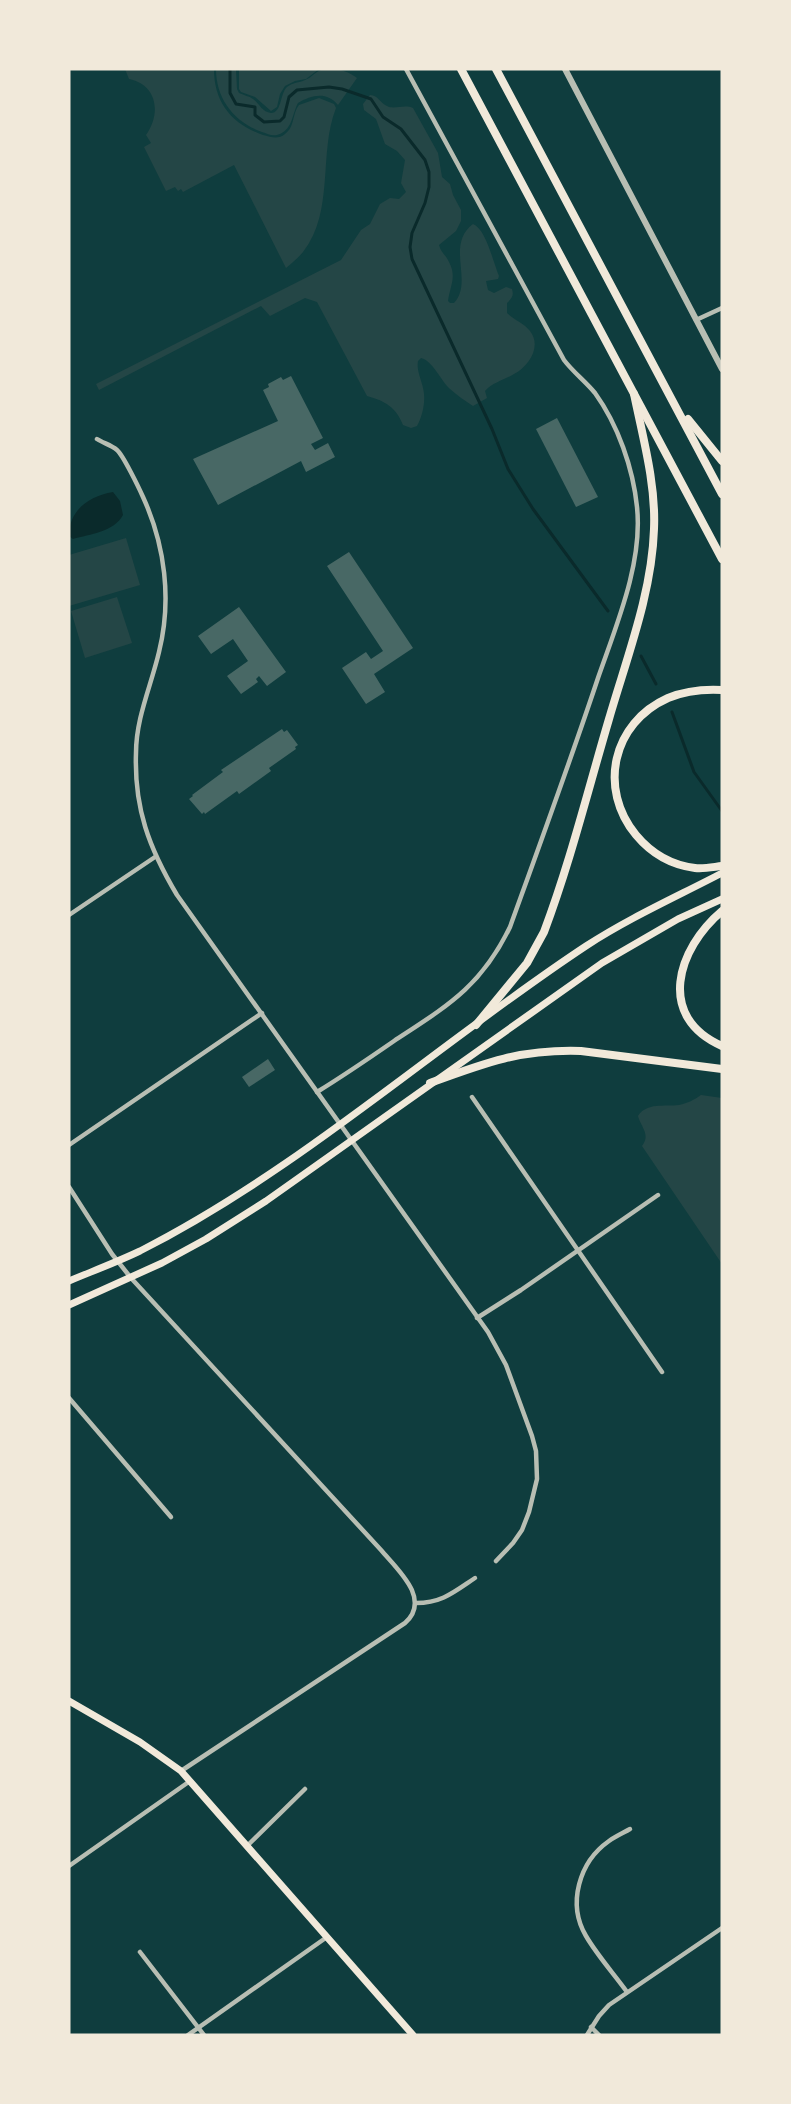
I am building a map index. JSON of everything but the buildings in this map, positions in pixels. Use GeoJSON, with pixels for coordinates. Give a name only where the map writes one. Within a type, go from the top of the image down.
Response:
{"type":"FeatureCollection","features":[{"type":"Feature","properties":{"kind":"highway"},"geometry":{"type":"LineString","coordinates":[[461,69],[722,560]]}},
{"type":"Feature","properties":{"kind":"highway"},"geometry":{"type":"LineString","coordinates":[[496,69],[722,494]]}},
{"type":"Feature","properties":{"kind":"highway"},"geometry":{"type":"LineString","coordinates":[[476,1024],[528,963],[544,932],[647,586],[652,556],[654,506],[651,478],[634,394]]}},
{"type":"Feature","properties":{"kind":"highway"},"geometry":{"type":"LineString","coordinates":[[677,406],[722,461]]}},
{"type":"Feature","properties":{"kind":"highway"},"geometry":{"type":"LineString","coordinates":[[722,690],[679,694],[644,713],[634,723],[622,743],[615,766],[615,780],[616,794],[623,816],[631,829],[651,850],[662,858],[683,866],[697,868],[722,866]]}},
{"type":"Feature","properties":{"kind":"highway"},"geometry":{"type":"LineString","coordinates":[[722,911],[707,924],[690,948],[684,963],[680,987],[684,1008],[694,1026],[712,1042],[722,1046]]}},
{"type":"Feature","properties":{"kind":"highway"},"geometry":{"type":"LineString","coordinates":[[430,1083],[501,1058],[559,1050],[722,1069]]}},
{"type":"Feature","properties":{"kind":"main road"},"geometry":{"type":"LineString","coordinates":[[69,1281],[140,1251],[218,1206],[339,1124],[586,946],[640,914],[722,873]]}},
{"type":"Feature","properties":{"kind":"main road"},"geometry":{"type":"LineString","coordinates":[[69,1305],[131,1278],[206,1239],[266,1201],[602,963],[678,919],[722,899]]}},
{"type":"Feature","properties":{"kind":"main road"},"geometry":{"type":"LineString","coordinates":[[69,1701],[140,1742],[181,1771],[413,2035]]}},
{"type":"Feature","properties":{"kind":"street"},"geometry":{"type":"LineString","coordinates":[[317,1092],[450,1004],[478,978],[501,945],[510,927],[581,729],[630,581],[636,552],[638,521],[636,500],[623,449],[609,417],[595,394],[564,360],[406,69]]}},
{"type":"Feature","properties":{"kind":"street"},"geometry":{"type":"LineString","coordinates":[[565,69],[722,369]]}},
{"type":"Feature","properties":{"kind":"street"},"geometry":{"type":"LineString","coordinates":[[696,320],[722,308]]}},
{"type":"Feature","properties":{"kind":"street"},"geometry":{"type":"LineString","coordinates":[[97,439],[119,451],[151,514],[162,556],[166,601],[164,632],[142,710],[136,751],[138,800],[142,820],[155,857],[177,895],[498,1348],[532,1436],[537,1463],[536,1486],[530,1512],[513,1543],[496,1561]]}},
{"type":"Feature","properties":{"kind":"street"},"geometry":{"type":"LineString","coordinates":[[69,915],[155,857]]}},
{"type":"Feature","properties":{"kind":"street"},"geometry":{"type":"LineString","coordinates":[[69,1145],[262,1013]]}},
{"type":"Feature","properties":{"kind":"street"},"geometry":{"type":"LineString","coordinates":[[472,1097],[662,1372]]}},
{"type":"Feature","properties":{"kind":"street"},"geometry":{"type":"LineString","coordinates":[[69,1187],[117,1261],[131,1278],[381,1550],[407,1581],[415,1595],[416,1603],[405,1623],[181,1771]]}},
{"type":"Feature","properties":{"kind":"street"},"geometry":{"type":"LineString","coordinates":[[477,1318],[658,1195]]}},
{"type":"Feature","properties":{"kind":"street"},"geometry":{"type":"LineString","coordinates":[[69,1398],[171,1517]]}},
{"type":"Feature","properties":{"kind":"street"},"geometry":{"type":"LineString","coordinates":[[416,1603],[428,1603],[444,1598],[475,1578]]}},
{"type":"Feature","properties":{"kind":"street"},"geometry":{"type":"LineString","coordinates":[[69,1866],[190,1781]]}},
{"type":"Feature","properties":{"kind":"street"},"geometry":{"type":"LineString","coordinates":[[247,1846],[305,1789]]}},
{"type":"Feature","properties":{"kind":"street"},"geometry":{"type":"LineString","coordinates":[[627,1992],[586,1936],[575,1906],[581,1880],[593,1856],[608,1841],[630,1829]]}},
{"type":"Feature","properties":{"kind":"street"},"geometry":{"type":"LineString","coordinates":[[587,2035],[609,2005],[722,1928]]}},
{"type":"Feature","properties":{"kind":"street"},"geometry":{"type":"LineString","coordinates":[[188,2035],[327,1937]]}},
{"type":"Feature","properties":{"kind":"street"},"geometry":{"type":"LineString","coordinates":[[140,1952],[204,2035]]}},
{"type":"Feature","properties":{"kind":"street"},"geometry":{"type":"LineString","coordinates":[[591,2027],[599,2035]]}},
{"type":"Feature","properties":{"kind":"shaded area"},"geometry":{"type":"Polygon","coordinates":[[[125,69],[214,69],[217,92],[227,111],[242,125],[272,137],[280,137],[288,131],[299,105],[319,98],[334,104],[336,108],[328,144],[323,201],[319,219],[313,236],[303,252],[286,268],[234,165],[183,192],[181,189],[178,191],[175,187],[166,191],[144,147],[151,143],[146,135],[154,118],[154,101],[146,87],[129,79],[125,69]]]}},
{"type":"Feature","properties":{"kind":"shaded area"},"geometry":{"type":"Polygon","coordinates":[[[216,69],[236,69],[239,93],[251,98],[271,113],[277,110],[287,87],[321,70],[340,70],[357,78],[338,105],[324,96],[308,98],[298,103],[287,128],[280,134],[273,135],[252,128],[228,108],[219,90],[216,69]]]}},
{"type":"Feature","properties":{"kind":"shaded area"},"geometry":{"type":"Polygon","coordinates":[[[239,69],[319,69],[306,79],[285,86],[280,94],[277,107],[271,111],[255,97],[241,92],[239,69]]]}},
{"type":"Feature","properties":{"kind":"shaded area"},"geometry":{"type":"Polygon","coordinates":[[[370,95],[390,107],[413,108],[438,153],[442,177],[450,184],[461,210],[461,221],[456,231],[439,245],[452,272],[448,301],[454,303],[459,294],[461,242],[473,224],[482,232],[499,276],[498,279],[486,281],[488,290],[494,293],[506,287],[512,289],[512,297],[507,303],[507,313],[528,328],[533,337],[534,349],[525,366],[488,388],[485,391],[487,398],[473,406],[450,389],[429,363],[421,358],[418,365],[424,407],[417,426],[411,428],[403,425],[389,406],[367,396],[317,302],[305,298],[270,316],[261,306],[99,390],[96,384],[341,260],[361,230],[370,224],[380,204],[390,198],[399,199],[406,192],[401,183],[405,160],[397,151],[385,144],[376,119],[364,110],[363,104],[370,95]]]}},
{"type":"Feature","properties":{"kind":"shaded area"},"geometry":{"type":"Polygon","coordinates":[[[113,492],[120,501],[123,515],[119,521],[108,529],[94,534],[73,539],[69,536],[72,519],[82,506],[96,497],[113,492]]]}},
{"type":"Feature","properties":{"kind":"shaded area"},"geometry":{"type":"Polygon","coordinates":[[[126,538],[140,585],[69,606],[69,555],[126,538]]]}},
{"type":"Feature","properties":{"kind":"shaded area"},"geometry":{"type":"Polygon","coordinates":[[[117,597],[132,643],[85,658],[71,611],[117,597]]]}},
{"type":"Feature","properties":{"kind":"shaded area"},"geometry":{"type":"Polygon","coordinates":[[[701,1095],[722,1098],[722,1264],[642,1146],[646,1138],[638,1116],[651,1107],[679,1105],[701,1095]]]}},
{"type":"Feature","properties":{"kind":"waterway"},"geometry":{"type":"LineString","coordinates":[[230,69],[230,93],[236,104],[255,107],[255,115],[264,122],[280,121],[284,117],[289,97],[297,90],[329,87],[342,89],[371,99],[383,117],[401,129],[425,160],[429,172],[429,187],[412,233],[410,247],[412,259],[492,429],[508,469],[533,509],[608,611]]}},
{"type":"Feature","properties":{"kind":"waterway"},"geometry":{"type":"LineString","coordinates":[[641,656],[656,684]]}},
{"type":"Feature","properties":{"kind":"waterway"},"geometry":{"type":"LineString","coordinates":[[672,712],[694,772],[722,811]]}}]}
